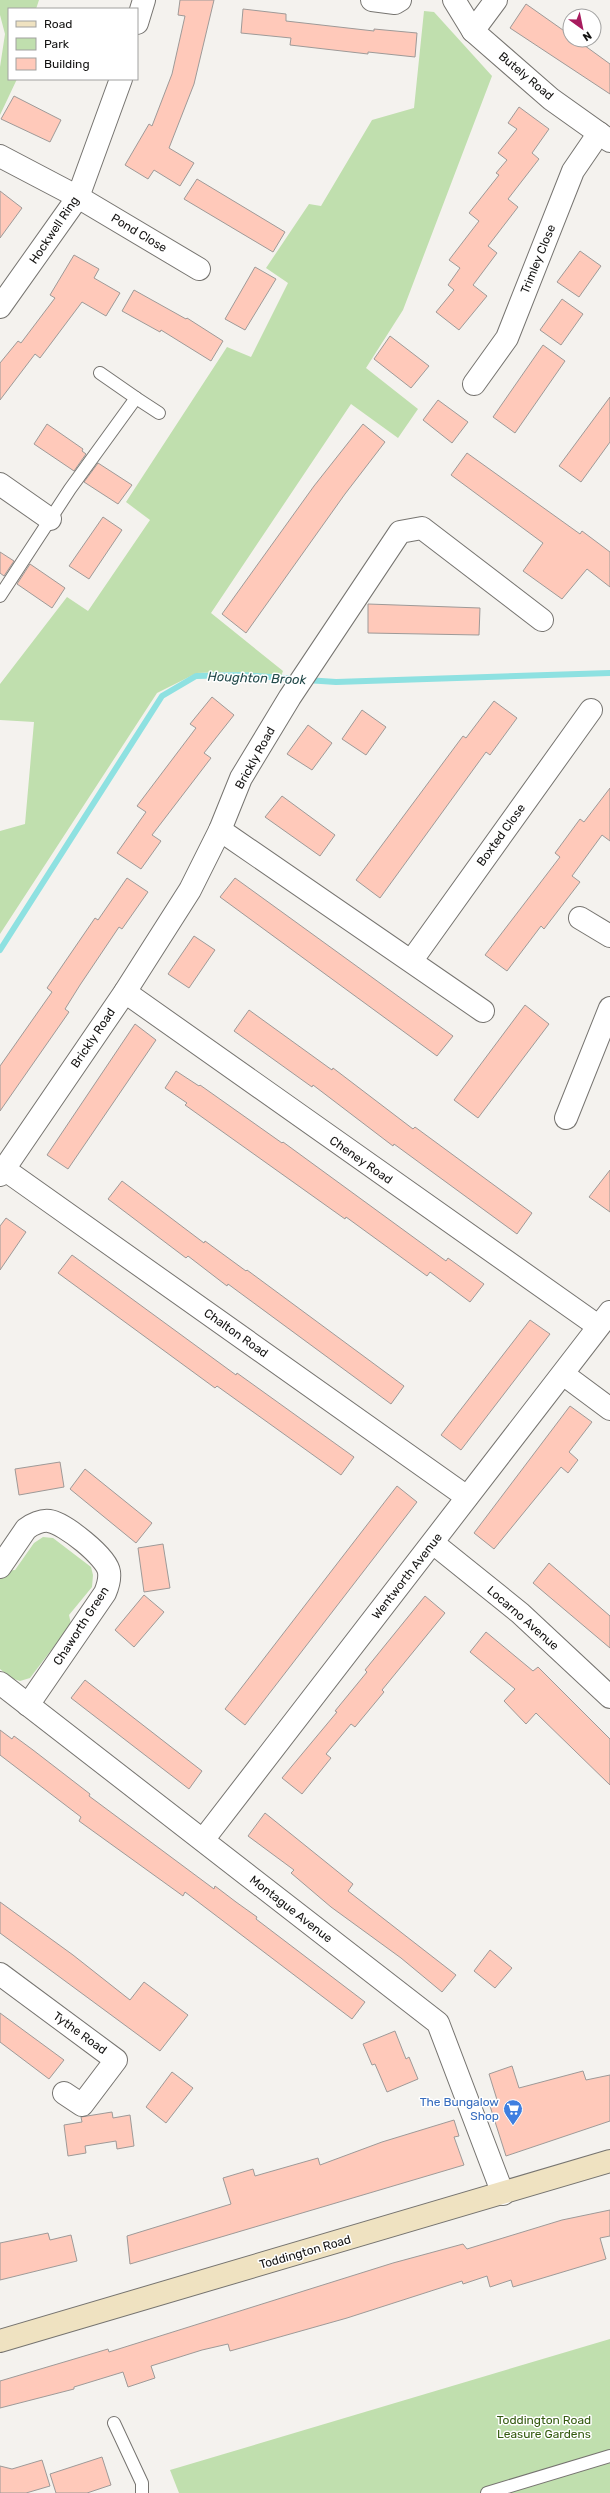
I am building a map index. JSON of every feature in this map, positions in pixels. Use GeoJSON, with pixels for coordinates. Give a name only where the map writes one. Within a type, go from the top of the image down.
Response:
{"type":"FeatureCollection","features":[{"type":"Feature","properties":{"kind":"main road","name":"Toddington Road"},"geometry":{"type":"LineString","coordinates":[[0,2341],[503,2194],[610,2161]]}},
{"type":"Feature","properties":{"kind":"street"},"geometry":{"type":"LineString","coordinates":[[138,20],[144,0]]}},
{"type":"Feature","properties":{"kind":"street"},"geometry":{"type":"LineString","coordinates":[[372,0],[395,3],[400,0]]}},
{"type":"Feature","properties":{"kind":"street","name":"Butely Road"},"geometry":{"type":"LineString","coordinates":[[454,0],[473,31],[551,99],[605,137]]}},
{"type":"Feature","properties":{"kind":"street"},"geometry":{"type":"LineString","coordinates":[[473,31],[496,0]]}},
{"type":"Feature","properties":{"kind":"street","name":"Hockwell Ring"},"geometry":{"type":"LineString","coordinates":[[0,307],[78,197],[121,80]]}},
{"type":"Feature","properties":{"kind":"street","name":"Trimley Close"},"geometry":{"type":"LineString","coordinates":[[474,384],[507,338],[572,171],[605,137]]}},
{"type":"Feature","properties":{"kind":"street","name":"Pond Close"},"geometry":{"type":"LineString","coordinates":[[0,156],[78,197],[199,269]]}},
{"type":"Feature","properties":{"kind":"street"},"geometry":{"type":"LineString","coordinates":[[0,484],[50,519]]}},
{"type":"Feature","properties":{"kind":"street","name":"Brickly Road"},"geometry":{"type":"LineString","coordinates":[[2,1172],[125,992],[190,890],[220,830],[241,778],[290,697],[400,532],[422,528],[542,620]]}},
{"type":"Feature","properties":{"kind":"street","name":"Boxted Close"},"geometry":{"type":"LineString","coordinates":[[412,960],[590,710]]}},
{"type":"Feature","properties":{"kind":"street"},"geometry":{"type":"LineString","coordinates":[[220,830],[412,960],[483,1011]]}},
{"type":"Feature","properties":{"kind":"street"},"geometry":{"type":"LineString","coordinates":[[580,918],[610,936]]}},
{"type":"Feature","properties":{"kind":"street","name":"Cheney Road"},"geometry":{"type":"LineString","coordinates":[[125,992],[604,1319]]}},
{"type":"Feature","properties":{"kind":"street"},"geometry":{"type":"LineString","coordinates":[[566,1118],[610,1008]]}},
{"type":"Feature","properties":{"kind":"street","name":"Chalton Road"},"geometry":{"type":"LineString","coordinates":[[2,1172],[467,1497]]}},
{"type":"Feature","properties":{"kind":"street","name":"Wentworth Avenue"},"geometry":{"type":"LineString","coordinates":[[202,1840],[433,1543],[604,1319]]}},
{"type":"Feature","properties":{"kind":"street"},"geometry":{"type":"LineString","coordinates":[[563,1374],[610,1409]]}},
{"type":"Feature","properties":{"kind":"street","name":"Chaworth Green"},"geometry":{"type":"LineString","coordinates":[[0,1567],[26,1529],[31,1525],[47,1520],[64,1526],[105,1562],[109,1571],[109,1585],[105,1592],[28,1705]]}},
{"type":"Feature","properties":{"kind":"street","name":"Locarno Avenue"},"geometry":{"type":"LineString","coordinates":[[433,1543],[520,1613],[610,1697]]}},
{"type":"Feature","properties":{"kind":"street","name":"Montague Avenue"},"geometry":{"type":"LineString","coordinates":[[0,1683],[438,2023],[503,2194]]}},
{"type":"Feature","properties":{"kind":"street","name":"Tythe Road"},"geometry":{"type":"LineString","coordinates":[[0,1974],[116,2060],[82,2105],[64,2093]]}},
{"type":"Feature","properties":{"kind":"lane"},"geometry":{"type":"LineString","coordinates":[[100,373],[159,413]]}},
{"type":"Feature","properties":{"kind":"lane"},"geometry":{"type":"LineString","coordinates":[[0,596],[50,519],[136,398]]}},
{"type":"Feature","properties":{"kind":"lane"},"geometry":{"type":"LineString","coordinates":[[114,2423],[142,2483],[142,2493]]}},
{"type":"Feature","properties":{"kind":"lane"},"geometry":{"type":"LineString","coordinates":[[487,2493],[507,2490],[610,2456]]}},
{"type":"Feature","properties":{"kind":"green space"},"geometry":{"type":"Polygon","coordinates":[[[0,0],[39,0],[36,8],[8,8],[8,80],[17,80],[0,115],[0,67],[5,34],[0,15],[0,0]]]}},
{"type":"Feature","properties":{"kind":"green space"},"geometry":{"type":"Polygon","coordinates":[[[424,11],[434,12],[492,76],[403,310],[366,368],[418,409],[398,438],[351,404],[211,613],[283,671],[281,676],[228,672],[197,673],[157,693],[0,934],[0,831],[25,824],[34,722],[0,720],[0,684],[67,597],[88,611],[150,520],[126,502],[227,347],[251,357],[288,283],[266,268],[309,204],[321,206],[372,120],[414,108],[424,11]]]}},
{"type":"Feature","properties":{"kind":"green space"},"geometry":{"type":"Polygon","coordinates":[[[43,1537],[53,1538],[91,1567],[93,1575],[92,1587],[69,1615],[71,1624],[30,1678],[20,1681],[11,1678],[0,1669],[0,1576],[4,1571],[15,1570],[34,1543],[43,1537]]]}},
{"type":"Feature","properties":{"kind":"green space","name":"Toddington Road Leasure Gardens"},"geometry":{"type":"Polygon","coordinates":[[[610,2339],[610,2493],[179,2493],[170,2470],[610,2339]]]}},
{"type":"Feature","properties":{"kind":"building"},"geometry":{"type":"Polygon","coordinates":[[[180,0],[214,0],[194,84],[169,148],[194,163],[180,186],[154,170],[148,179],[125,165],[149,124],[152,126],[172,74],[185,16],[178,15],[180,0]]]}},
{"type":"Feature","properties":{"kind":"building"},"geometry":{"type":"Polygon","coordinates":[[[526,4],[562,29],[562,48],[588,48],[610,64],[610,94],[510,28],[526,4]]]}},
{"type":"Feature","properties":{"kind":"building"},"geometry":{"type":"Polygon","coordinates":[[[243,9],[286,14],[286,21],[374,31],[374,29],[417,33],[415,57],[368,52],[368,54],[290,45],[291,38],[241,33],[243,9]]]}},
{"type":"Feature","properties":{"kind":"building"},"geometry":{"type":"Polygon","coordinates":[[[14,96],[61,120],[50,142],[1,119],[14,96]]]}},
{"type":"Feature","properties":{"kind":"building"},"geometry":{"type":"Polygon","coordinates":[[[519,107],[549,129],[532,153],[539,159],[508,199],[518,207],[488,246],[497,253],[473,285],[487,296],[459,330],[436,312],[454,290],[448,285],[460,268],[449,260],[479,221],[469,213],[499,175],[496,173],[507,160],[498,153],[517,129],[508,123],[519,107]]]}},
{"type":"Feature","properties":{"kind":"building"},"geometry":{"type":"Polygon","coordinates":[[[197,179],[285,232],[273,252],[184,199],[197,179]]]}},
{"type":"Feature","properties":{"kind":"building"},"geometry":{"type":"Polygon","coordinates":[[[0,191],[22,208],[0,238],[0,191]]]}},
{"type":"Feature","properties":{"kind":"building"},"geometry":{"type":"Polygon","coordinates":[[[580,251],[601,266],[579,297],[557,282],[580,251]]]}},
{"type":"Feature","properties":{"kind":"building"},"geometry":{"type":"Polygon","coordinates":[[[74,255],[99,269],[94,278],[120,293],[106,316],[82,302],[40,358],[35,354],[0,400],[0,363],[18,341],[21,343],[55,298],[50,295],[74,255]]]}},
{"type":"Feature","properties":{"kind":"building"},"geometry":{"type":"Polygon","coordinates":[[[255,267],[276,279],[245,330],[225,319],[255,267]]]}},
{"type":"Feature","properties":{"kind":"building"},"geometry":{"type":"Polygon","coordinates":[[[134,290],[186,319],[187,318],[223,341],[211,361],[161,330],[160,332],[122,311],[134,290]]]}},
{"type":"Feature","properties":{"kind":"building"},"geometry":{"type":"Polygon","coordinates":[[[562,299],[583,314],[561,345],[540,330],[562,299]]]}},
{"type":"Feature","properties":{"kind":"building"},"geometry":{"type":"Polygon","coordinates":[[[390,336],[429,366],[411,388],[374,359],[390,336]]]}},
{"type":"Feature","properties":{"kind":"building"},"geometry":{"type":"Polygon","coordinates":[[[543,345],[565,361],[515,433],[493,417],[543,345]]]}},
{"type":"Feature","properties":{"kind":"building"},"geometry":{"type":"Polygon","coordinates":[[[610,397],[610,442],[581,482],[559,466],[610,397]]]}},
{"type":"Feature","properties":{"kind":"building"},"geometry":{"type":"Polygon","coordinates":[[[438,400],[468,422],[452,443],[423,420],[438,400]]]}},
{"type":"Feature","properties":{"kind":"building"},"geometry":{"type":"Polygon","coordinates":[[[47,424],[83,449],[82,451],[86,454],[74,471],[34,444],[47,424]]]}},
{"type":"Feature","properties":{"kind":"building"},"geometry":{"type":"Polygon","coordinates":[[[363,424],[385,442],[345,494],[246,633],[222,614],[314,486],[363,424]]]}},
{"type":"Feature","properties":{"kind":"building"},"geometry":{"type":"Polygon","coordinates":[[[467,453],[580,534],[582,531],[610,552],[610,587],[587,569],[562,599],[523,571],[543,543],[451,475],[467,453]]]}},
{"type":"Feature","properties":{"kind":"building"},"geometry":{"type":"Polygon","coordinates":[[[98,463],[132,485],[118,504],[84,482],[98,463]]]}},
{"type":"Feature","properties":{"kind":"building"},"geometry":{"type":"Polygon","coordinates":[[[103,517],[122,530],[89,579],[69,566],[103,517]]]}},
{"type":"Feature","properties":{"kind":"building"},"geometry":{"type":"Polygon","coordinates":[[[0,552],[14,561],[4,576],[0,573],[0,552]]]}},
{"type":"Feature","properties":{"kind":"building"},"geometry":{"type":"Polygon","coordinates":[[[30,564],[65,588],[52,608],[17,584],[30,564]]]}},
{"type":"Feature","properties":{"kind":"building"},"geometry":{"type":"Polygon","coordinates":[[[368,604],[480,608],[479,635],[368,633],[368,604]]]}},
{"type":"Feature","properties":{"kind":"building"},"geometry":{"type":"Polygon","coordinates":[[[212,697],[234,715],[204,753],[211,758],[152,835],[161,841],[141,869],[117,853],[146,812],[137,806],[196,728],[190,724],[212,697]]]}},
{"type":"Feature","properties":{"kind":"building"},"geometry":{"type":"Polygon","coordinates":[[[494,701],[517,718],[490,755],[486,752],[380,898],[356,880],[463,736],[466,738],[494,701]]]}},
{"type":"Feature","properties":{"kind":"building"},"geometry":{"type":"Polygon","coordinates":[[[362,710],[386,727],[366,755],[342,739],[362,710]]]}},
{"type":"Feature","properties":{"kind":"building"},"geometry":{"type":"Polygon","coordinates":[[[308,725],[332,743],[312,770],[287,754],[308,725]]]}},
{"type":"Feature","properties":{"kind":"building"},"geometry":{"type":"Polygon","coordinates":[[[610,788],[610,841],[602,835],[572,876],[580,882],[544,929],[541,926],[507,971],[485,955],[560,857],[555,853],[580,819],[584,822],[610,788]]]}},
{"type":"Feature","properties":{"kind":"building"},"geometry":{"type":"Polygon","coordinates":[[[282,796],[335,835],[320,856],[265,817],[282,796]]]}},
{"type":"Feature","properties":{"kind":"building"},"geometry":{"type":"Polygon","coordinates":[[[127,878],[148,892],[122,929],[119,927],[65,1009],[69,1012],[0,1111],[0,1066],[52,992],[47,988],[95,918],[98,920],[127,878]]]}},
{"type":"Feature","properties":{"kind":"building"},"geometry":{"type":"Polygon","coordinates":[[[235,878],[453,1036],[437,1056],[220,897],[235,878]]]}},
{"type":"Feature","properties":{"kind":"building"},"geometry":{"type":"Polygon","coordinates":[[[194,936],[215,950],[189,988],[168,974],[194,936]]]}},
{"type":"Feature","properties":{"kind":"building"},"geometry":{"type":"Polygon","coordinates":[[[525,1005],[549,1024],[478,1118],[454,1100],[525,1005]]]}},
{"type":"Feature","properties":{"kind":"building"},"geometry":{"type":"Polygon","coordinates":[[[249,1010],[332,1070],[333,1068],[413,1129],[415,1127],[532,1213],[517,1234],[394,1144],[393,1146],[313,1085],[312,1087],[234,1031],[249,1010]]]}},
{"type":"Feature","properties":{"kind":"building"},"geometry":{"type":"Polygon","coordinates":[[[135,1024],[156,1040],[68,1169],[47,1155],[135,1024]]]}},
{"type":"Feature","properties":{"kind":"building"},"geometry":{"type":"Polygon","coordinates":[[[176,1071],[199,1086],[200,1085],[282,1143],[283,1142],[446,1261],[448,1258],[484,1284],[470,1302],[430,1272],[427,1276],[346,1217],[345,1219],[185,1105],[187,1103],[165,1088],[176,1071]]]}},
{"type":"Feature","properties":{"kind":"building"},"geometry":{"type":"Polygon","coordinates":[[[610,1170],[610,1212],[589,1197],[610,1170]]]}},
{"type":"Feature","properties":{"kind":"building"},"geometry":{"type":"Polygon","coordinates":[[[122,1181],[204,1243],[205,1241],[246,1271],[247,1270],[404,1386],[391,1404],[228,1284],[227,1286],[188,1256],[186,1258],[108,1199],[122,1181]]]}},
{"type":"Feature","properties":{"kind":"building"},"geometry":{"type":"Polygon","coordinates":[[[6,1218],[26,1232],[0,1270],[0,1226],[6,1218]]]}},
{"type":"Feature","properties":{"kind":"building"},"geometry":{"type":"Polygon","coordinates":[[[72,1255],[236,1375],[237,1373],[354,1457],[341,1475],[217,1386],[215,1388],[58,1273],[72,1255]]]}},
{"type":"Feature","properties":{"kind":"building"},"geometry":{"type":"Polygon","coordinates":[[[530,1320],[550,1334],[461,1450],[441,1435],[530,1320]]]}},
{"type":"Feature","properties":{"kind":"building"},"geometry":{"type":"Polygon","coordinates":[[[570,1406],[592,1422],[569,1452],[578,1460],[568,1473],[561,1467],[494,1549],[474,1533],[570,1406]]]}},
{"type":"Feature","properties":{"kind":"building"},"geometry":{"type":"Polygon","coordinates":[[[60,1462],[64,1487],[19,1495],[15,1469],[60,1462]]]}},
{"type":"Feature","properties":{"kind":"building"},"geometry":{"type":"Polygon","coordinates":[[[85,1469],[152,1523],[136,1543],[70,1489],[85,1469]]]}},
{"type":"Feature","properties":{"kind":"building"},"geometry":{"type":"Polygon","coordinates":[[[397,1486],[417,1502],[245,1725],[225,1709],[397,1486]]]}},
{"type":"Feature","properties":{"kind":"building"},"geometry":{"type":"Polygon","coordinates":[[[163,1544],[170,1588],[144,1592],[138,1548],[163,1544]]]}},
{"type":"Feature","properties":{"kind":"building"},"geometry":{"type":"Polygon","coordinates":[[[549,1563],[610,1616],[610,1648],[533,1583],[549,1563]]]}},
{"type":"Feature","properties":{"kind":"building"},"geometry":{"type":"Polygon","coordinates":[[[144,1595],[164,1612],[134,1647],[115,1630],[144,1595]]]}},
{"type":"Feature","properties":{"kind":"building"},"geometry":{"type":"Polygon","coordinates":[[[425,1596],[445,1613],[382,1690],[384,1692],[355,1727],[351,1724],[326,1754],[331,1758],[302,1794],[282,1778],[337,1712],[335,1711],[367,1672],[365,1670],[425,1596]]]}},
{"type":"Feature","properties":{"kind":"building"},"geometry":{"type":"Polygon","coordinates":[[[486,1632],[533,1671],[538,1667],[610,1739],[610,1785],[536,1713],[526,1724],[504,1701],[515,1689],[470,1652],[486,1632]]]}},
{"type":"Feature","properties":{"kind":"building"},"geometry":{"type":"Polygon","coordinates":[[[85,1680],[202,1771],[189,1789],[71,1698],[85,1680]]]}},
{"type":"Feature","properties":{"kind":"building"},"geometry":{"type":"Polygon","coordinates":[[[0,1730],[12,1739],[14,1736],[33,1750],[90,1794],[89,1796],[214,1889],[215,1886],[257,1917],[256,1919],[365,2002],[352,2019],[185,1892],[183,1896],[79,1821],[81,1817],[0,1755],[0,1730]]]}},
{"type":"Feature","properties":{"kind":"building"},"geometry":{"type":"Polygon","coordinates":[[[265,1813],[353,1884],[348,1891],[456,1975],[442,1992],[401,1958],[331,1907],[291,1873],[294,1870],[248,1836],[265,1813]]]}},
{"type":"Feature","properties":{"kind":"building"},"geometry":{"type":"Polygon","coordinates":[[[0,1902],[73,1955],[130,2000],[144,1982],[188,2015],[160,2051],[0,1933],[0,1902]]]}},
{"type":"Feature","properties":{"kind":"building"},"geometry":{"type":"Polygon","coordinates":[[[490,1950],[512,1968],[495,1988],[474,1971],[490,1950]]]}},
{"type":"Feature","properties":{"kind":"building"},"geometry":{"type":"Polygon","coordinates":[[[0,2013],[64,2060],[49,2079],[0,2042],[0,2013]]]}},
{"type":"Feature","properties":{"kind":"building"},"geometry":{"type":"Polygon","coordinates":[[[395,2031],[406,2059],[409,2057],[418,2079],[387,2092],[375,2064],[372,2065],[363,2044],[395,2031]]]}},
{"type":"Feature","properties":{"kind":"building"},"geometry":{"type":"Polygon","coordinates":[[[512,2066],[519,2088],[583,2071],[586,2080],[610,2075],[610,2121],[506,2156],[490,2106],[498,2103],[489,2074],[512,2066]]]}},
{"type":"Feature","properties":{"kind":"building"},"geometry":{"type":"Polygon","coordinates":[[[172,2072],[193,2088],[166,2123],[146,2107],[172,2072]]]}},
{"type":"Feature","properties":{"kind":"building"},"geometry":{"type":"Polygon","coordinates":[[[112,2112],[113,2118],[130,2115],[134,2146],[117,2149],[116,2141],[85,2146],[86,2153],[68,2156],[64,2125],[82,2122],[81,2117],[112,2112]]]}},
{"type":"Feature","properties":{"kind":"building"},"geometry":{"type":"Polygon","coordinates":[[[454,2120],[459,2136],[454,2137],[464,2165],[130,2264],[127,2236],[231,2204],[223,2178],[253,2169],[255,2176],[318,2158],[320,2165],[382,2142],[454,2120]]]}},
{"type":"Feature","properties":{"kind":"building"},"geometry":{"type":"Polygon","coordinates":[[[610,2210],[610,2236],[600,2238],[606,2259],[513,2287],[511,2280],[490,2287],[487,2276],[463,2284],[462,2281],[347,2318],[230,2351],[228,2344],[202,2350],[151,2366],[155,2378],[128,2387],[123,2372],[74,2387],[74,2389],[0,2408],[0,2381],[108,2349],[109,2352],[393,2263],[463,2244],[467,2249],[562,2220],[610,2210]]]}},
{"type":"Feature","properties":{"kind":"building"},"geometry":{"type":"Polygon","coordinates":[[[48,2233],[50,2240],[71,2235],[77,2261],[0,2280],[0,2243],[48,2233]]]}},
{"type":"Feature","properties":{"kind":"building"},"geometry":{"type":"Polygon","coordinates":[[[102,2457],[111,2485],[87,2493],[56,2493],[50,2474],[102,2457]]]}},
{"type":"Feature","properties":{"kind":"building"},"geometry":{"type":"Polygon","coordinates":[[[42,2460],[50,2486],[26,2493],[0,2493],[0,2466],[12,2469],[42,2460]]]}},
{"type":"Feature","properties":{"kind":"waterway","name":"Houghton Brook"},"geometry":{"type":"LineString","coordinates":[[306,680],[336,682],[610,673]]}},
{"type":"Feature","properties":{"kind":"waterway","name":"Houghton Brook"},"geometry":{"type":"LineString","coordinates":[[0,950],[162,696],[196,676],[243,675],[297,679]]}},
{"type":"Feature","properties":{"kind":"place","name":"The Bungalow Shop"},"geometry":{"type":"Point","coordinates":[513,2126]}}]}
